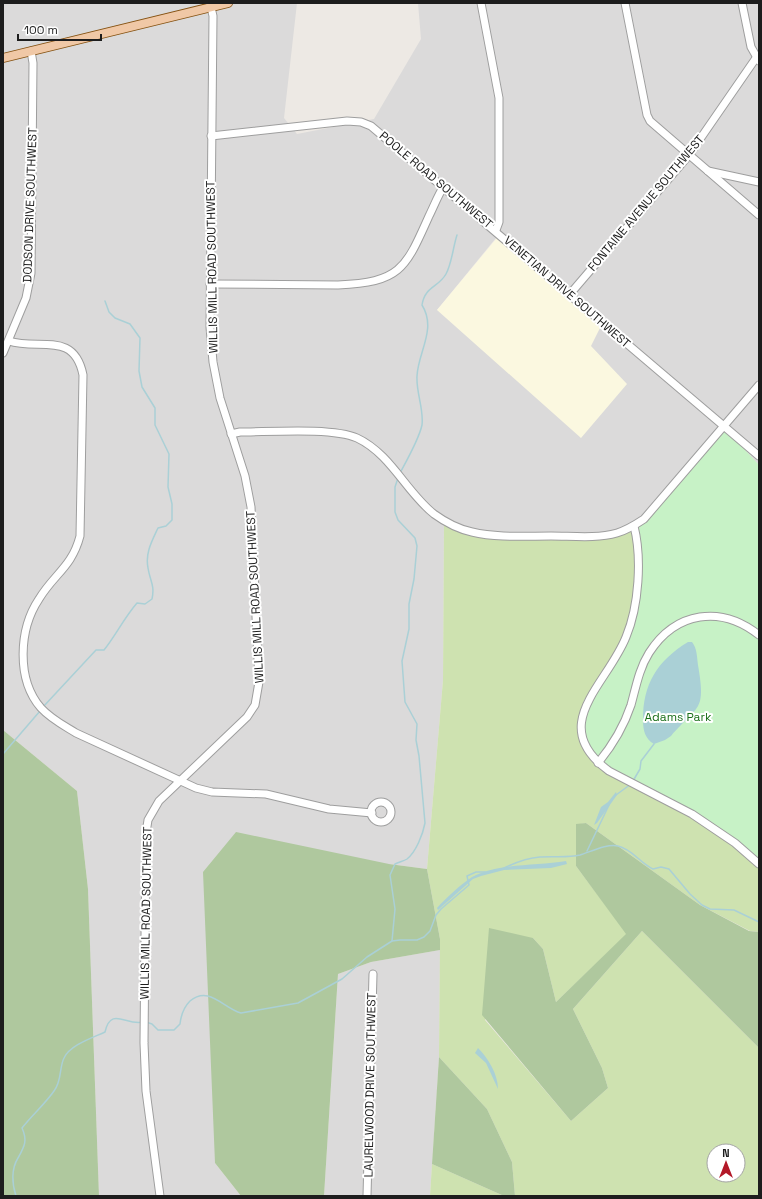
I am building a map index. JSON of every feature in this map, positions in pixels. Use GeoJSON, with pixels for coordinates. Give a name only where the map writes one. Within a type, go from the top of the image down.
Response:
{"type":"FeatureCollection","features":[{"type":"Feature","properties":{"kind":"main road"},"geometry":{"type":"LineString","coordinates":[[3,58],[211,5],[228,3]]}},
{"type":"Feature","properties":{"kind":"street","name":"VENETIAN DRIVE SOUTHWEST"},"geometry":{"type":"LineString","coordinates":[[481,3],[499,98],[500,222],[496,230],[759,456]]}},
{"type":"Feature","properties":{"kind":"street"},"geometry":{"type":"LineString","coordinates":[[625,3],[647,115],[654,125],[759,215]]}},
{"type":"Feature","properties":{"kind":"street","name":"FONTAINE AVENUE SOUTHWEST"},"geometry":{"type":"LineString","coordinates":[[570,294],[689,155],[758,59],[750,47],[742,3]]}},
{"type":"Feature","properties":{"kind":"street","name":"WILLIS MILL ROAD SOUTHWEST"},"geometry":{"type":"LineString","coordinates":[[160,1196],[146,1091],[144,1042],[146,833],[148,820],[153,808],[178,781],[247,717],[255,705],[259,692],[251,507],[245,476],[220,398],[213,362],[210,327],[213,16],[211,5]]}},
{"type":"Feature","properties":{"kind":"street","name":"DODSON DRIVE SOUTHWEST"},"geometry":{"type":"LineString","coordinates":[[3,354],[26,298],[30,273],[33,63],[31,51]]}},
{"type":"Feature","properties":{"kind":"street","name":"POOLE ROAD SOUTHWEST"},"geometry":{"type":"LineString","coordinates":[[211,136],[347,121],[361,122],[379,131],[496,230]]}},
{"type":"Feature","properties":{"kind":"street"},"geometry":{"type":"LineString","coordinates":[[707,171],[759,182]]}},
{"type":"Feature","properties":{"kind":"street"},"geometry":{"type":"LineString","coordinates":[[210,284],[338,285],[358,284],[384,278],[400,268],[412,255],[444,186]]}},
{"type":"Feature","properties":{"kind":"street"},"geometry":{"type":"LineString","coordinates":[[9,340],[16,343],[51,343],[64,346],[77,358],[82,375],[80,536],[71,560],[40,597],[28,619],[25,636],[24,660],[29,686],[40,707],[58,723],[178,781],[196,788],[212,792],[266,794],[329,809],[372,813]]}},
{"type":"Feature","properties":{"kind":"street"},"geometry":{"type":"LineString","coordinates":[[231,434],[240,432],[330,432],[356,437],[379,453],[433,513],[452,525],[472,532],[501,536],[591,536],[616,533],[634,526],[651,512],[759,385]]}},
{"type":"Feature","properties":{"kind":"street"},"geometry":{"type":"LineString","coordinates":[[634,526],[637,538],[637,584],[632,621],[620,651],[589,697],[582,716],[584,742],[598,763],[609,771],[692,814],[735,843],[759,864]]}},
{"type":"Feature","properties":{"kind":"street"},"geometry":{"type":"LineString","coordinates":[[598,763],[610,749],[620,730],[630,705],[640,670],[649,653],[672,629],[689,619],[711,616],[732,619],[748,626],[759,635]]}},
{"type":"Feature","properties":{"kind":"street","name":"LAURELWOOD DRIVE SOUTHWEST"},"geometry":{"type":"LineString","coordinates":[[367,1196],[373,974]]}},
{"type":"Feature","properties":{"kind":"shaded area"},"geometry":{"type":"Polygon","coordinates":[[[3,3],[297,3],[284,118],[297,134],[374,119],[421,39],[418,3],[759,3],[759,465],[726,429],[637,526],[613,533],[496,537],[444,521],[443,680],[427,869],[389,864],[215,1163],[241,1196],[99,1196],[88,889],[77,791],[3,730],[3,3]],[[500,233],[437,310],[591,345],[500,233]]]}},
{"type":"Feature","properties":{"kind":"shaded area"},"geometry":{"type":"Polygon","coordinates":[[[501,233],[604,320],[591,346],[627,384],[581,438],[437,310],[501,233]]]}},
{"type":"Feature","properties":{"kind":"shaded area"},"geometry":{"type":"Polygon","coordinates":[[[440,950],[439,1057],[430,1196],[324,1196],[338,974],[371,962],[440,950]]]}},
{"type":"Feature","properties":{"kind":"green space","name":"Adams Park"},"geometry":{"type":"Polygon","coordinates":[[[726,429],[759,465],[759,863],[738,845],[604,768],[584,746],[582,716],[584,700],[611,669],[631,626],[637,585],[637,526],[726,429]]]}},
{"type":"Feature","properties":{"kind":"green space"},"geometry":{"type":"Polygon","coordinates":[[[444,520],[496,537],[613,533],[637,526],[637,585],[631,626],[611,669],[584,700],[582,716],[604,768],[738,845],[759,863],[759,932],[750,931],[700,905],[586,823],[576,825],[576,866],[627,934],[556,1002],[543,949],[533,938],[485,1020],[571,1121],[608,1088],[602,1068],[573,1009],[642,931],[759,1048],[759,1196],[515,1196],[512,1162],[487,1109],[439,1057],[440,939],[427,869],[443,680],[444,520]]]}},
{"type":"Feature","properties":{"kind":"green space"},"geometry":{"type":"Polygon","coordinates":[[[3,730],[77,791],[88,889],[99,1196],[3,1196],[3,730]]]}},
{"type":"Feature","properties":{"kind":"green space"},"geometry":{"type":"Polygon","coordinates":[[[586,823],[700,905],[749,931],[759,932],[759,1048],[642,931],[573,1009],[602,1068],[608,1088],[571,1121],[482,1015],[489,928],[533,938],[543,949],[556,1002],[626,934],[576,866],[576,824],[586,823]]]}},
{"type":"Feature","properties":{"kind":"green space"},"geometry":{"type":"Polygon","coordinates":[[[236,832],[389,864],[427,869],[440,939],[440,950],[371,962],[338,974],[324,1196],[241,1196],[215,1163],[203,872],[236,832]]]}},
{"type":"Feature","properties":{"kind":"green space"},"geometry":{"type":"Polygon","coordinates":[[[439,1057],[487,1109],[512,1162],[515,1196],[504,1196],[432,1164],[439,1057]]]}},
{"type":"Feature","properties":{"kind":"green space"},"geometry":{"type":"Polygon","coordinates":[[[432,1164],[504,1196],[430,1196],[432,1164]]]}},
{"type":"Feature","properties":{"kind":"water"},"geometry":{"type":"Polygon","coordinates":[[[688,642],[692,642],[696,653],[701,691],[698,706],[671,736],[654,744],[648,740],[643,724],[644,707],[649,685],[660,666],[668,657],[688,642]]]}},
{"type":"Feature","properties":{"kind":"water"},"geometry":{"type":"Polygon","coordinates":[[[616,792],[617,795],[594,825],[601,807],[608,802],[616,792]]]}},
{"type":"Feature","properties":{"kind":"water"},"geometry":{"type":"Polygon","coordinates":[[[566,861],[567,864],[551,868],[504,870],[481,876],[473,879],[438,910],[437,908],[463,883],[482,872],[505,867],[566,861]]]}},
{"type":"Feature","properties":{"kind":"water"},"geometry":{"type":"Polygon","coordinates":[[[478,1048],[492,1067],[498,1083],[498,1089],[486,1063],[475,1053],[478,1048]]]}},
{"type":"Feature","properties":{"kind":"waterway"},"geometry":{"type":"LineString","coordinates":[[400,473],[416,443],[422,425],[422,413],[417,376],[418,367],[426,340],[428,323],[422,305],[426,294],[443,279],[446,274],[450,265],[457,235]]}},
{"type":"Feature","properties":{"kind":"waterway"},"geometry":{"type":"LineString","coordinates":[[43,707],[96,650],[104,650],[137,603],[145,604],[152,599],[153,586],[147,563],[148,552],[158,528],[166,526],[172,520],[172,504],[168,487],[169,454],[155,425],[155,408],[142,387],[139,371],[140,338],[130,324],[115,318],[109,312],[105,301]]}},
{"type":"Feature","properties":{"kind":"waterway"},"geometry":{"type":"LineString","coordinates":[[392,941],[395,909],[390,875],[395,864],[407,859],[413,852],[421,837],[425,823],[419,756],[416,740],[417,724],[405,702],[402,661],[409,629],[409,604],[414,579],[417,546],[415,538],[398,520],[395,512],[395,487],[398,478]]}},
{"type":"Feature","properties":{"kind":"waterway"},"geometry":{"type":"LineString","coordinates":[[3,754],[40,711]]}},
{"type":"Feature","properties":{"kind":"waterway"},"geometry":{"type":"LineString","coordinates":[[633,781],[640,769],[641,761],[654,744]]}},
{"type":"Feature","properties":{"kind":"waterway"},"geometry":{"type":"LineString","coordinates":[[616,795],[631,784]]}},
{"type":"Feature","properties":{"kind":"waterway"},"geometry":{"type":"LineString","coordinates":[[587,851],[609,805]]}},
{"type":"Feature","properties":{"kind":"waterway"},"geometry":{"type":"LineString","coordinates":[[502,869],[530,858],[575,856],[614,845],[628,850],[653,869],[661,867],[669,869],[690,894],[702,905],[710,909],[734,910],[759,922]]}},
{"type":"Feature","properties":{"kind":"waterway"},"geometry":{"type":"LineString","coordinates":[[146,1022],[152,1024],[158,1030],[174,1030],[180,1024],[183,1011],[188,1003],[203,995],[210,996],[241,1013],[298,1003],[342,979],[367,957],[392,941],[417,940],[424,937],[430,931],[436,915],[441,909],[469,885],[467,876],[476,872],[485,872]]}},
{"type":"Feature","properties":{"kind":"waterway"},"geometry":{"type":"LineString","coordinates":[[16,1196],[13,1182],[13,1172],[25,1140],[22,1128],[57,1087],[62,1062],[67,1053],[82,1042],[105,1032],[108,1024],[115,1018],[137,1023],[143,1022]]}}]}
